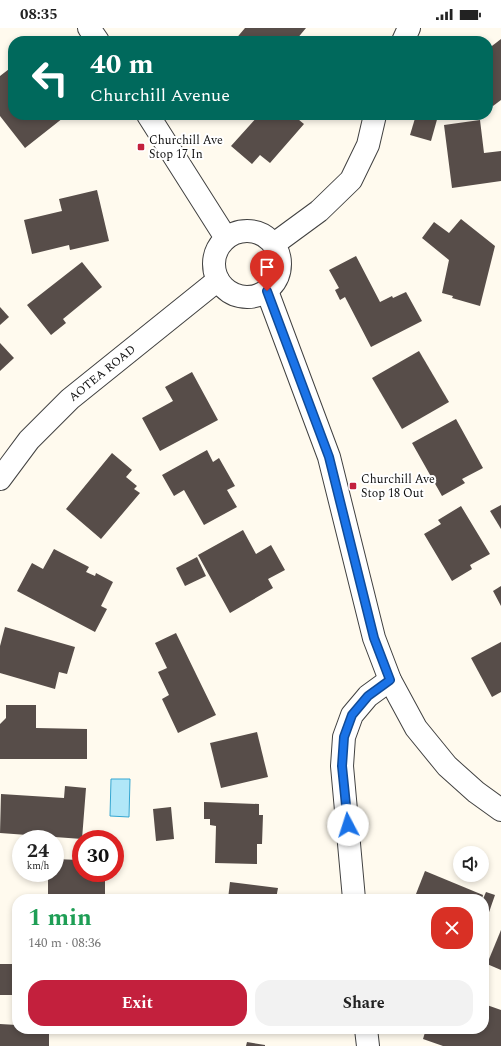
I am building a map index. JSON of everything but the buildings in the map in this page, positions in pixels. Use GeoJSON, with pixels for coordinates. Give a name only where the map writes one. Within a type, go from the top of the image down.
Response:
{"type":"FeatureCollection","features":[{"type":"Feature","properties":{"kind":"street"},"geometry":{"type":"LineString","coordinates":[[151,120],[226,238]]}},
{"type":"Feature","properties":{"kind":"street"},"geometry":{"type":"LineString","coordinates":[[274,244],[319,211],[351,180],[368,146],[374,120]]}},
{"type":"Feature","properties":{"kind":"street"},"geometry":{"type":"LineString","coordinates":[[247,231],[257,232],[267,237],[274,244],[279,253],[281,264],[275,284],[258,296],[246,298],[235,295],[225,289],[218,280],[214,269],[214,258],[219,246],[226,238],[236,232],[247,231]]}},
{"type":"Feature","properties":{"kind":"street","name":"AOTEA ROAD"},"geometry":{"type":"LineString","coordinates":[[0,479],[29,440],[70,399],[218,280]]}},
{"type":"Feature","properties":{"kind":"street"},"geometry":{"type":"LineString","coordinates":[[267,291],[329,457],[374,638],[390,680],[416,728],[447,766],[476,792],[501,810]]}},
{"type":"Feature","properties":{"kind":"street"},"geometry":{"type":"LineString","coordinates":[[354,894],[342,766],[344,737],[352,715],[368,696],[390,680]]}},
{"type":"Feature","properties":{"kind":"street"},"geometry":{"type":"LineString","coordinates":[[367,1034],[368,1046]]}},
{"type":"Feature","properties":{"kind":"water"},"geometry":{"type":"Polygon","coordinates":[[[111,779],[130,779],[129,817],[110,816],[111,779]]]}},
{"type":"Feature","properties":{"kind":"place","name":"Churchill Ave Stop 17 In"},"geometry":{"type":"Point","coordinates":[141,147]}},
{"type":"Feature","properties":{"kind":"place","name":"Churchill Ave Stop 18 Out"},"geometry":{"type":"Point","coordinates":[353,486]}},
{"type":"Feature","properties":{"kind":"route"},"geometry":{"type":"LineString","coordinates":[[267,291],[329,457],[374,638],[390,680],[368,696],[352,715],[344,737],[342,766],[348,825]]}}]}
